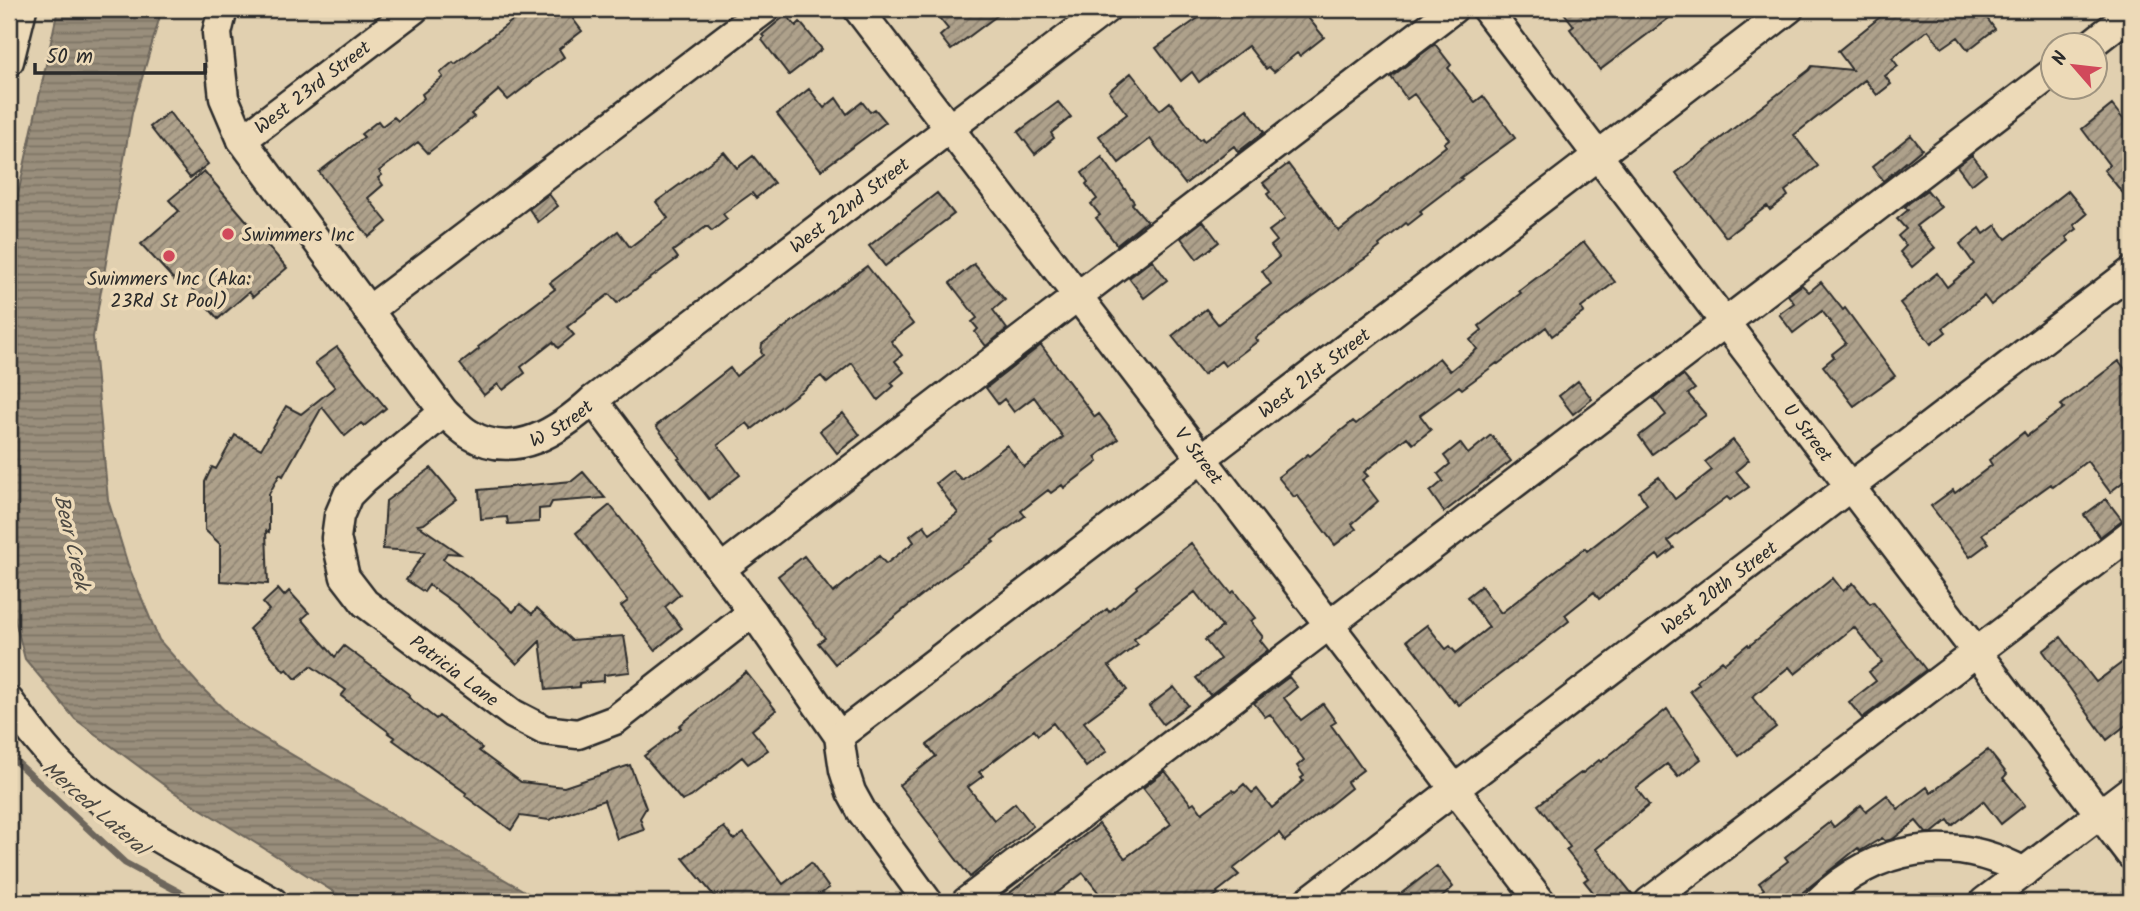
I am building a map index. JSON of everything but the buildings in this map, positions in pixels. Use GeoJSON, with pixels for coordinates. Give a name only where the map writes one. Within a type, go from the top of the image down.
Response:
{"type":"FeatureCollection","features":[{"type":"Feature","properties":{"kind":"street"},"geometry":{"type":"LineString","coordinates":[[9,61],[22,9]]}},
{"type":"Feature","properties":{"kind":"street","name":"W Street"},"geometry":{"type":"LineString","coordinates":[[223,9],[217,33],[224,98],[242,140],[444,412],[469,434],[493,444],[520,445],[550,433],[593,400],[753,612],[839,736],[844,770],[851,792],[862,812],[928,902]]}},
{"type":"Feature","properties":{"kind":"street","name":"West 23rd Street"},"geometry":{"type":"LineString","coordinates":[[242,140],[414,9]]}},
{"type":"Feature","properties":{"kind":"street"},"geometry":{"type":"LineString","coordinates":[[368,311],[765,9]]}},
{"type":"Feature","properties":{"kind":"street","name":"V Street"},"geometry":{"type":"LineString","coordinates":[[858,9],[1541,902]]}},
{"type":"Feature","properties":{"kind":"street","name":"West 22nd Street"},"geometry":{"type":"LineString","coordinates":[[593,400],[1106,9]]}},
{"type":"Feature","properties":{"kind":"street"},"geometry":{"type":"LineString","coordinates":[[721,569],[1453,9]]}},
{"type":"Feature","properties":{"kind":"street","name":"U Street"},"geometry":{"type":"LineString","coordinates":[[1486,9],[2131,855]]}},
{"type":"Feature","properties":{"kind":"street","name":"West 21st Street"},"geometry":{"type":"LineString","coordinates":[[839,736],[1789,9]]}},
{"type":"Feature","properties":{"kind":"street"},"geometry":{"type":"LineString","coordinates":[[2107,32],[2124,19]]}},
{"type":"Feature","properties":{"kind":"street"},"geometry":{"type":"LineString","coordinates":[[966,902],[2038,84]]}},
{"type":"Feature","properties":{"kind":"street","name":"West 20th Street"},"geometry":{"type":"LineString","coordinates":[[1307,902],[2131,272]]}},
{"type":"Feature","properties":{"kind":"street","name":"Patricia Lane"},"geometry":{"type":"LineString","coordinates":[[444,412],[348,495],[339,516],[336,538],[345,577],[365,603],[513,714],[544,730],[578,734],[615,720],[753,612]]}},
{"type":"Feature","properties":{"kind":"street"},"geometry":{"type":"LineString","coordinates":[[1649,902],[2131,534]]}},
{"type":"Feature","properties":{"kind":"street"},"geometry":{"type":"LineString","coordinates":[[9,701],[36,740],[68,773],[125,817],[273,902]]}},
{"type":"Feature","properties":{"kind":"street"},"geometry":{"type":"LineString","coordinates":[[1984,902],[2131,790]]}},
{"type":"Feature","properties":{"kind":"street"},"geometry":{"type":"LineString","coordinates":[[1818,902],[1842,882],[1869,866],[1896,853],[1927,848],[1959,849],[1988,855],[2024,872]]}},
{"type":"Feature","properties":{"kind":"water","name":"Bear Creek"},"geometry":{"type":"Polygon","coordinates":[[[58,9],[162,9],[132,113],[93,337],[108,500],[128,565],[159,640],[238,723],[543,902],[350,902],[172,791],[75,719],[25,659],[9,597],[9,236],[58,9]]]}},
{"type":"Feature","properties":{"kind":"waterway","name":"Merced Lateral"},"geometry":{"type":"LineString","coordinates":[[9,755],[125,863],[198,902]]}},
{"type":"Feature","properties":{"kind":"place","name":"Swimmers Inc"},"geometry":{"type":"Point","coordinates":[228,234]}},
{"type":"Feature","properties":{"kind":"place","name":"Swimmers Inc (Aka: 23Rd St Pool)"},"geometry":{"type":"Point","coordinates":[169,256]}}]}
